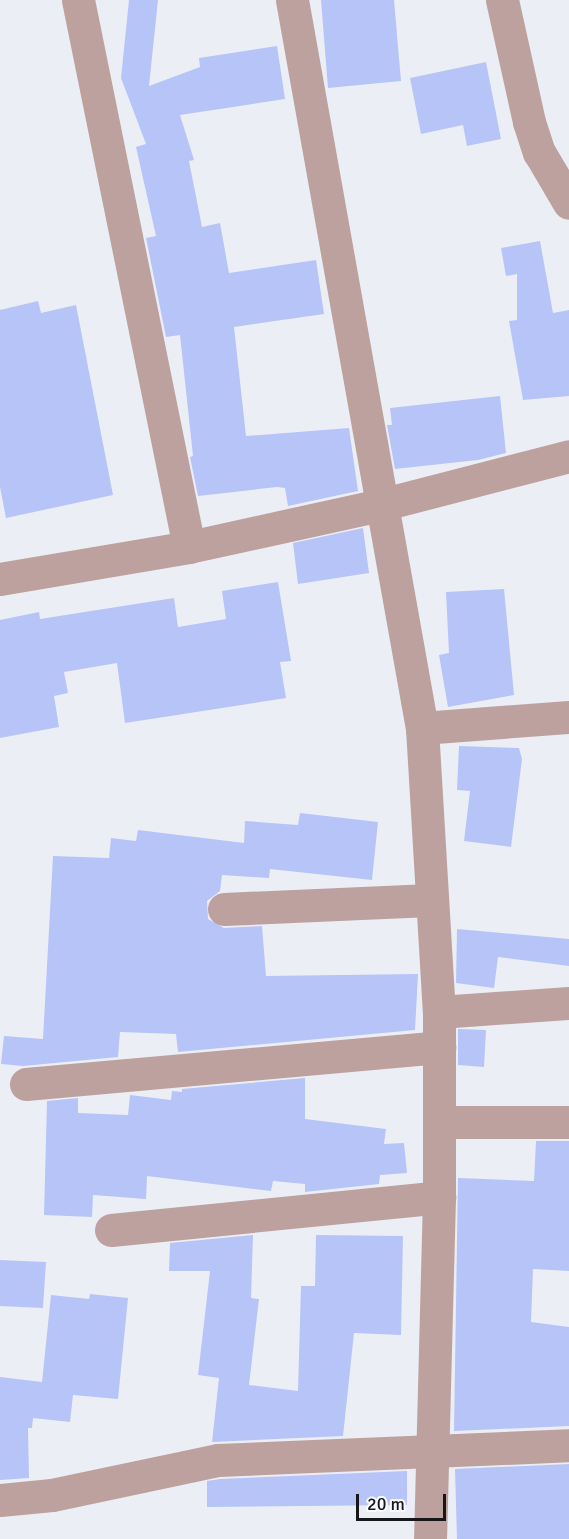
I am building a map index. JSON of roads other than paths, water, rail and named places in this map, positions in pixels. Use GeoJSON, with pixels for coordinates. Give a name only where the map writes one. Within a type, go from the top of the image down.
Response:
{"type":"FeatureCollection","features":[{"type":"Feature","properties":{"kind":"street"},"geometry":{"type":"LineString","coordinates":[[78,0],[189,547]]}},
{"type":"Feature","properties":{"kind":"street"},"geometry":{"type":"LineString","coordinates":[[292,0],[384,504],[422,728],[430,820],[430,900],[439,1012],[439,1197],[430,1453],[430,1539]]}},
{"type":"Feature","properties":{"kind":"street"},"geometry":{"type":"LineString","coordinates":[[502,0],[529,122],[539,152],[569,203]]}},
{"type":"Feature","properties":{"kind":"street"},"geometry":{"type":"LineString","coordinates":[[0,579],[189,547],[384,504],[569,456]]}},
{"type":"Feature","properties":{"kind":"street"},"geometry":{"type":"LineString","coordinates":[[422,728],[569,717]]}},
{"type":"Feature","properties":{"kind":"street"},"geometry":{"type":"LineString","coordinates":[[224,909],[430,900]]}},
{"type":"Feature","properties":{"kind":"street"},"geometry":{"type":"LineString","coordinates":[[439,1012],[569,1003]]}},
{"type":"Feature","properties":{"kind":"street"},"geometry":{"type":"LineString","coordinates":[[26,1084],[439,1047]]}},
{"type":"Feature","properties":{"kind":"street"},"geometry":{"type":"LineString","coordinates":[[439,1122],[569,1122]]}},
{"type":"Feature","properties":{"kind":"street"},"geometry":{"type":"LineString","coordinates":[[111,1230],[439,1197]]}},
{"type":"Feature","properties":{"kind":"street"},"geometry":{"type":"LineString","coordinates":[[0,1500],[52,1496],[218,1460],[430,1453],[569,1445]]}}]}
